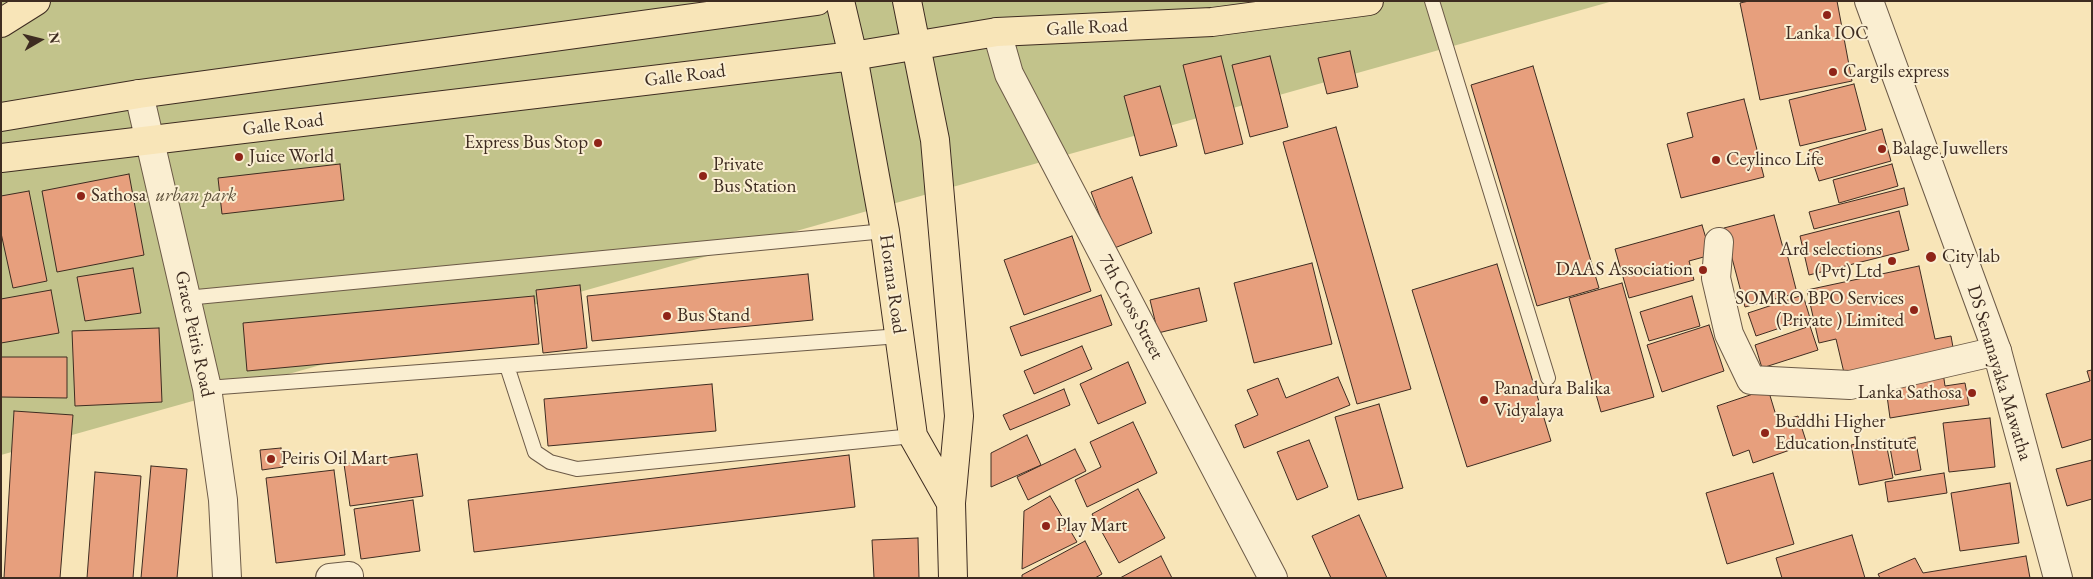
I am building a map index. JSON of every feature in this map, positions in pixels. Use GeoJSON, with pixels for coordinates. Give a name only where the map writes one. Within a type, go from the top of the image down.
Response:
{"type":"FeatureCollection","features":[{"type":"Feature","properties":{"kind":"main road"},"geometry":{"type":"LineString","coordinates":[[1,23],[36,1]]}},
{"type":"Feature","properties":{"kind":"main road"},"geometry":{"type":"LineString","coordinates":[[1,118],[139,94],[817,1]]}},
{"type":"Feature","properties":{"kind":"main road","name":"Horana Road"},"geometry":{"type":"LineString","coordinates":[[840,1],[853,56],[885,231],[913,436],[951,503]]}},
{"type":"Feature","properties":{"kind":"main road","name":"Horana Road"},"geometry":{"type":"LineString","coordinates":[[907,1],[935,140],[959,416],[951,503],[953,578]]}},
{"type":"Feature","properties":{"kind":"main road","name":"Galle Road"},"geometry":{"type":"LineString","coordinates":[[1,158],[853,56],[997,32],[1212,22],[1369,1]]}},
{"type":"Feature","properties":{"kind":"street","name":"DS Senanayaka Mawatha"},"geometry":{"type":"LineString","coordinates":[[1869,1],[1997,351],[2058,578]]}},
{"type":"Feature","properties":{"kind":"street","name":"7th Cross Street"},"geometry":{"type":"LineString","coordinates":[[997,32],[1008,74],[1273,578]]}},
{"type":"Feature","properties":{"kind":"street","name":"Grace Peiris Road"},"geometry":{"type":"LineString","coordinates":[[139,94],[207,388],[223,500],[227,578]]}},
{"type":"Feature","properties":{"kind":"street"},"geometry":{"type":"LineString","coordinates":[[1719,242],[1716,278],[1722,306],[1729,334],[1751,380],[1850,385],[1997,351]]}},
{"type":"Feature","properties":{"kind":"lane"},"geometry":{"type":"LineString","coordinates":[[1432,1],[1548,378]]}},
{"type":"Feature","properties":{"kind":"lane"},"geometry":{"type":"LineString","coordinates":[[186,298],[885,231]]}},
{"type":"Feature","properties":{"kind":"lane"},"geometry":{"type":"LineString","coordinates":[[207,388],[900,336]]}},
{"type":"Feature","properties":{"kind":"lane"},"geometry":{"type":"LineString","coordinates":[[507,366],[535,452],[550,462],[578,469],[913,436]]}},
{"type":"Feature","properties":{"kind":"green space","name":"urban park"},"geometry":{"type":"Polygon","coordinates":[[[1,1],[1613,1],[1,455],[1,1]]]}},
{"type":"Feature","properties":{"kind":"building"},"geometry":{"type":"Polygon","coordinates":[[[1749,1],[1837,1],[1852,81],[1760,100],[1740,3],[1749,1]]]}},
{"type":"Feature","properties":{"kind":"building"},"geometry":{"type":"Polygon","coordinates":[[[1350,51],[1358,87],[1327,94],[1318,58],[1350,51]]]}},
{"type":"Feature","properties":{"kind":"building"},"geometry":{"type":"Polygon","coordinates":[[[1221,56],[1243,144],[1205,154],[1183,65],[1221,56]]]}},
{"type":"Feature","properties":{"kind":"building"},"geometry":{"type":"Polygon","coordinates":[[[1270,56],[1288,127],[1250,137],[1232,65],[1270,56]]]}},
{"type":"Feature","properties":{"kind":"building"},"geometry":{"type":"Polygon","coordinates":[[[1533,66],[1599,288],[1537,306],[1471,85],[1533,66]]]}},
{"type":"Feature","properties":{"kind":"building"},"geometry":{"type":"Polygon","coordinates":[[[1854,84],[1866,130],[1800,146],[1789,100],[1854,84]]]}},
{"type":"Feature","properties":{"kind":"building"},"geometry":{"type":"Polygon","coordinates":[[[1160,86],[1177,146],[1140,156],[1124,96],[1160,86]]]}},
{"type":"Feature","properties":{"kind":"building","name":"Ceylinco Life"},"geometry":{"type":"Polygon","coordinates":[[[1744,99],[1764,177],[1681,198],[1667,144],[1693,137],[1687,113],[1744,99]]]}},
{"type":"Feature","properties":{"kind":"building"},"geometry":{"type":"Polygon","coordinates":[[[1336,127],[1411,389],[1357,404],[1283,142],[1336,127]]]}},
{"type":"Feature","properties":{"kind":"building"},"geometry":{"type":"Polygon","coordinates":[[[1882,129],[1891,161],[1819,181],[1809,150],[1882,129]]]}},
{"type":"Feature","properties":{"kind":"building"},"geometry":{"type":"Polygon","coordinates":[[[340,164],[344,200],[222,214],[218,178],[340,164]]]}},
{"type":"Feature","properties":{"kind":"building"},"geometry":{"type":"Polygon","coordinates":[[[1892,164],[1898,186],[1839,203],[1833,180],[1892,164]]]}},
{"type":"Feature","properties":{"kind":"building"},"geometry":{"type":"Polygon","coordinates":[[[129,174],[144,255],[57,272],[42,191],[129,174]]]}},
{"type":"Feature","properties":{"kind":"building"},"geometry":{"type":"Polygon","coordinates":[[[1132,177],[1152,233],[1112,249],[1091,192],[1132,177]]]}},
{"type":"Feature","properties":{"kind":"building"},"geometry":{"type":"Polygon","coordinates":[[[1904,188],[1908,205],[1814,229],[1809,212],[1904,188]]]}},
{"type":"Feature","properties":{"kind":"building"},"geometry":{"type":"Polygon","coordinates":[[[29,191],[47,281],[13,288],[1,233],[1,196],[29,191]]]}},
{"type":"Feature","properties":{"kind":"building"},"geometry":{"type":"Polygon","coordinates":[[[1899,211],[1909,250],[1809,275],[1800,236],[1899,211]]]}},
{"type":"Feature","properties":{"kind":"building"},"geometry":{"type":"Polygon","coordinates":[[[1774,215],[1797,293],[1745,307],[1724,228],[1774,215]]]}},
{"type":"Feature","properties":{"kind":"building"},"geometry":{"type":"Polygon","coordinates":[[[1702,225],[1711,255],[1689,261],[1694,280],[1629,298],[1615,249],[1702,225]]]}},
{"type":"Feature","properties":{"kind":"building"},"geometry":{"type":"Polygon","coordinates":[[[1072,236],[1091,291],[1024,315],[1004,260],[1072,236]]]}},
{"type":"Feature","properties":{"kind":"building"},"geometry":{"type":"Polygon","coordinates":[[[1312,263],[1332,344],[1254,363],[1234,283],[1312,263]]]}},
{"type":"Feature","properties":{"kind":"building"},"geometry":{"type":"Polygon","coordinates":[[[1497,264],[1551,441],[1467,467],[1412,290],[1497,264]]]}},
{"type":"Feature","properties":{"kind":"building"},"geometry":{"type":"Polygon","coordinates":[[[1919,266],[1935,339],[1951,336],[1954,353],[1845,377],[1836,339],[1819,343],[1807,290],[1919,266]]]}},
{"type":"Feature","properties":{"kind":"building"},"geometry":{"type":"Polygon","coordinates":[[[133,268],[141,313],[85,321],[77,277],[133,268]]]}},
{"type":"Feature","properties":{"kind":"building"},"geometry":{"type":"Polygon","coordinates":[[[808,274],[813,320],[592,341],[587,296],[808,274]]]}},
{"type":"Feature","properties":{"kind":"building"},"geometry":{"type":"Polygon","coordinates":[[[1622,283],[1654,397],[1601,412],[1569,298],[1622,283]]]}},
{"type":"Feature","properties":{"kind":"building"},"geometry":{"type":"Polygon","coordinates":[[[580,285],[587,348],[543,353],[536,290],[580,285]]]}},
{"type":"Feature","properties":{"kind":"building"},"geometry":{"type":"Polygon","coordinates":[[[1199,288],[1207,321],[1158,333],[1150,300],[1199,288]]]}},
{"type":"Feature","properties":{"kind":"building"},"geometry":{"type":"Polygon","coordinates":[[[51,290],[59,333],[1,343],[1,299],[51,290]]]}},
{"type":"Feature","properties":{"kind":"building"},"geometry":{"type":"Polygon","coordinates":[[[1101,295],[1112,325],[1021,356],[1010,327],[1101,295]]]}},
{"type":"Feature","properties":{"kind":"building"},"geometry":{"type":"Polygon","coordinates":[[[1803,295],[1810,318],[1756,336],[1748,313],[1803,295]]]}},
{"type":"Feature","properties":{"kind":"building"},"geometry":{"type":"Polygon","coordinates":[[[534,296],[539,344],[247,371],[243,323],[534,296]]]}},
{"type":"Feature","properties":{"kind":"building"},"geometry":{"type":"Polygon","coordinates":[[[1692,296],[1700,326],[1649,341],[1640,312],[1692,296]]]}},
{"type":"Feature","properties":{"kind":"building"},"geometry":{"type":"Polygon","coordinates":[[[1709,325],[1724,371],[1662,392],[1647,345],[1709,325]]]}},
{"type":"Feature","properties":{"kind":"building"},"geometry":{"type":"Polygon","coordinates":[[[1810,326],[1818,350],[1762,368],[1755,345],[1810,326]]]}},
{"type":"Feature","properties":{"kind":"building"},"geometry":{"type":"Polygon","coordinates":[[[159,328],[162,402],[75,406],[72,331],[159,328]]]}},
{"type":"Feature","properties":{"kind":"building"},"geometry":{"type":"Polygon","coordinates":[[[1082,346],[1092,369],[1034,394],[1024,371],[1082,346]]]}},
{"type":"Feature","properties":{"kind":"building"},"geometry":{"type":"Polygon","coordinates":[[[1,357],[67,357],[67,398],[1,397],[1,357]]]}},
{"type":"Feature","properties":{"kind":"building"},"geometry":{"type":"Polygon","coordinates":[[[1128,362],[1146,403],[1098,424],[1080,384],[1128,362]]]}},
{"type":"Feature","properties":{"kind":"building"},"geometry":{"type":"Polygon","coordinates":[[[2092,370],[2092,439],[2062,448],[2046,394],[2090,381],[2087,371],[2092,370]]]}},
{"type":"Feature","properties":{"kind":"building"},"geometry":{"type":"Polygon","coordinates":[[[1943,372],[1945,386],[1965,383],[1969,405],[1890,418],[1885,381],[1943,372]]]}},
{"type":"Feature","properties":{"kind":"building"},"geometry":{"type":"Polygon","coordinates":[[[1338,377],[1350,405],[1244,448],[1235,425],[1258,415],[1247,390],[1278,378],[1286,398],[1338,377]]]}},
{"type":"Feature","properties":{"kind":"building"},"geometry":{"type":"Polygon","coordinates":[[[712,384],[716,431],[548,446],[544,399],[712,384]]]}},
{"type":"Feature","properties":{"kind":"building"},"geometry":{"type":"Polygon","coordinates":[[[1064,389],[1070,405],[1010,430],[1003,415],[1064,389]]]}},
{"type":"Feature","properties":{"kind":"building","name":"Buddhi Higher Education Institute"},"geometry":{"type":"Polygon","coordinates":[[[1768,389],[1778,422],[1798,416],[1807,444],[1753,463],[1749,450],[1733,456],[1717,406],[1768,389]]]}},
{"type":"Feature","properties":{"kind":"building"},"geometry":{"type":"Polygon","coordinates":[[[1379,404],[1403,488],[1358,500],[1335,417],[1379,404]]]}},
{"type":"Feature","properties":{"kind":"building"},"geometry":{"type":"Polygon","coordinates":[[[14,411],[73,415],[60,578],[4,578],[14,411]]]}},
{"type":"Feature","properties":{"kind":"building"},"geometry":{"type":"Polygon","coordinates":[[[1990,418],[1995,467],[1949,472],[1943,423],[1990,418]]]}},
{"type":"Feature","properties":{"kind":"building"},"geometry":{"type":"Polygon","coordinates":[[[1133,422],[1157,473],[1087,507],[1075,480],[1101,467],[1090,442],[1133,422]]]}},
{"type":"Feature","properties":{"kind":"building"},"geometry":{"type":"Polygon","coordinates":[[[1027,435],[1041,465],[991,487],[991,453],[1027,435]]]}},
{"type":"Feature","properties":{"kind":"building"},"geometry":{"type":"Polygon","coordinates":[[[1915,437],[1921,470],[1895,475],[1889,442],[1915,437]]]}},
{"type":"Feature","properties":{"kind":"building"},"geometry":{"type":"Polygon","coordinates":[[[1885,438],[1893,478],[1859,485],[1851,445],[1885,438]]]}},
{"type":"Feature","properties":{"kind":"building"},"geometry":{"type":"Polygon","coordinates":[[[1309,440],[1328,487],[1297,500],[1277,452],[1309,440]]]}},
{"type":"Feature","properties":{"kind":"building","name":"Peiris Oil Mart"},"geometry":{"type":"Polygon","coordinates":[[[281,448],[283,467],[262,470],[260,450],[281,448]]]}},
{"type":"Feature","properties":{"kind":"building"},"geometry":{"type":"Polygon","coordinates":[[[1075,449],[1086,471],[1028,500],[1017,477],[1075,449]]]}},
{"type":"Feature","properties":{"kind":"building"},"geometry":{"type":"Polygon","coordinates":[[[417,454],[423,496],[350,506],[344,464],[417,454]]]}},
{"type":"Feature","properties":{"kind":"building"},"geometry":{"type":"Polygon","coordinates":[[[849,455],[855,507],[474,552],[468,500],[849,455]]]}},
{"type":"Feature","properties":{"kind":"building"},"geometry":{"type":"Polygon","coordinates":[[[2092,460],[2092,499],[2067,506],[2056,469],[2092,460]]]}},
{"type":"Feature","properties":{"kind":"building"},"geometry":{"type":"Polygon","coordinates":[[[151,466],[187,469],[177,578],[141,578],[151,466]]]}},
{"type":"Feature","properties":{"kind":"building"},"geometry":{"type":"Polygon","coordinates":[[[334,470],[345,555],[276,563],[266,478],[334,470]]]}},
{"type":"Feature","properties":{"kind":"building"},"geometry":{"type":"Polygon","coordinates":[[[95,472],[141,476],[133,578],[87,578],[95,472]]]}},
{"type":"Feature","properties":{"kind":"building"},"geometry":{"type":"Polygon","coordinates":[[[1773,473],[1794,544],[1727,564],[1706,493],[1773,473]]]}},
{"type":"Feature","properties":{"kind":"building"},"geometry":{"type":"Polygon","coordinates":[[[1944,473],[1947,493],[1888,502],[1885,482],[1944,473]]]}},
{"type":"Feature","properties":{"kind":"building"},"geometry":{"type":"Polygon","coordinates":[[[2010,483],[2019,543],[1960,551],[1951,493],[2010,483]]]}},
{"type":"Feature","properties":{"kind":"building"},"geometry":{"type":"Polygon","coordinates":[[[1138,489],[1165,538],[1119,563],[1092,514],[1138,489]]]}},
{"type":"Feature","properties":{"kind":"building","name":"Play Mart"},"geometry":{"type":"Polygon","coordinates":[[[1050,496],[1077,542],[1022,569],[1024,511],[1050,496]]]}},
{"type":"Feature","properties":{"kind":"building"},"geometry":{"type":"Polygon","coordinates":[[[413,500],[420,551],[361,559],[354,509],[413,500]]]}},
{"type":"Feature","properties":{"kind":"building"},"geometry":{"type":"Polygon","coordinates":[[[1359,515],[1387,578],[1331,578],[1312,536],[1359,515]]]}},
{"type":"Feature","properties":{"kind":"building"},"geometry":{"type":"Polygon","coordinates":[[[1852,535],[1865,578],[1782,578],[1776,558],[1852,535]]]}},
{"type":"Feature","properties":{"kind":"building"},"geometry":{"type":"Polygon","coordinates":[[[918,538],[919,578],[874,578],[872,540],[918,538]]]}},
{"type":"Feature","properties":{"kind":"building"},"geometry":{"type":"Polygon","coordinates":[[[1085,541],[1102,574],[1095,578],[1022,578],[1022,575],[1085,541]]]}},
{"type":"Feature","properties":{"kind":"building"},"geometry":{"type":"Polygon","coordinates":[[[1161,556],[1172,578],[1120,578],[1161,556]]]}},
{"type":"Feature","properties":{"kind":"building"},"geometry":{"type":"Polygon","coordinates":[[[2026,556],[2030,578],[1880,578],[1878,574],[1915,558],[1923,573],[2026,556]]]}},
{"type":"Feature","properties":{"kind":"place","name":"Lanka IOC"},"geometry":{"type":"Point","coordinates":[1827,15]}},
{"type":"Feature","properties":{"kind":"place","name":"Cargils express"},"geometry":{"type":"Point","coordinates":[1833,72]}},
{"type":"Feature","properties":{"kind":"place","name":"Express Bus Stop"},"geometry":{"type":"Point","coordinates":[598,143]}},
{"type":"Feature","properties":{"kind":"place","name":"Balage Juwellers"},"geometry":{"type":"Point","coordinates":[1882,149]}},
{"type":"Feature","properties":{"kind":"place","name":"Juice World"},"geometry":{"type":"Point","coordinates":[239,157]}},
{"type":"Feature","properties":{"kind":"place","name":"Ceylinco Life"},"geometry":{"type":"Point","coordinates":[1716,160]}},
{"type":"Feature","properties":{"kind":"place","name":"Private Bus Station"},"geometry":{"type":"Point","coordinates":[703,176]}},
{"type":"Feature","properties":{"kind":"place","name":"Sathosa"},"geometry":{"type":"Point","coordinates":[81,196]}},
{"type":"Feature","properties":{"kind":"place","name":"City lab"},"geometry":{"type":"Point","coordinates":[1931,257]}},
{"type":"Feature","properties":{"kind":"place","name":"Ard selections (Pvt) Ltd"},"geometry":{"type":"Point","coordinates":[1892,261]}},
{"type":"Feature","properties":{"kind":"place","name":"DAAS Association"},"geometry":{"type":"Point","coordinates":[1703,270]}},
{"type":"Feature","properties":{"kind":"place","name":"SOMRO BPO Services (Private ) Limited"},"geometry":{"type":"Point","coordinates":[1914,310]}},
{"type":"Feature","properties":{"kind":"place","name":"Bus Stand"},"geometry":{"type":"Point","coordinates":[667,316]}},
{"type":"Feature","properties":{"kind":"place","name":"Lanka Sathosa"},"geometry":{"type":"Point","coordinates":[1972,393]}},
{"type":"Feature","properties":{"kind":"place","name":"Panadura Balika Vidyalaya"},"geometry":{"type":"Point","coordinates":[1484,400]}},
{"type":"Feature","properties":{"kind":"place","name":"Buddhi Higher Education Institute"},"geometry":{"type":"Point","coordinates":[1765,433]}},
{"type":"Feature","properties":{"kind":"place","name":"Peiris Oil Mart"},"geometry":{"type":"Point","coordinates":[271,459]}},
{"type":"Feature","properties":{"kind":"place","name":"Play Mart"},"geometry":{"type":"Point","coordinates":[1046,526]}}]}
